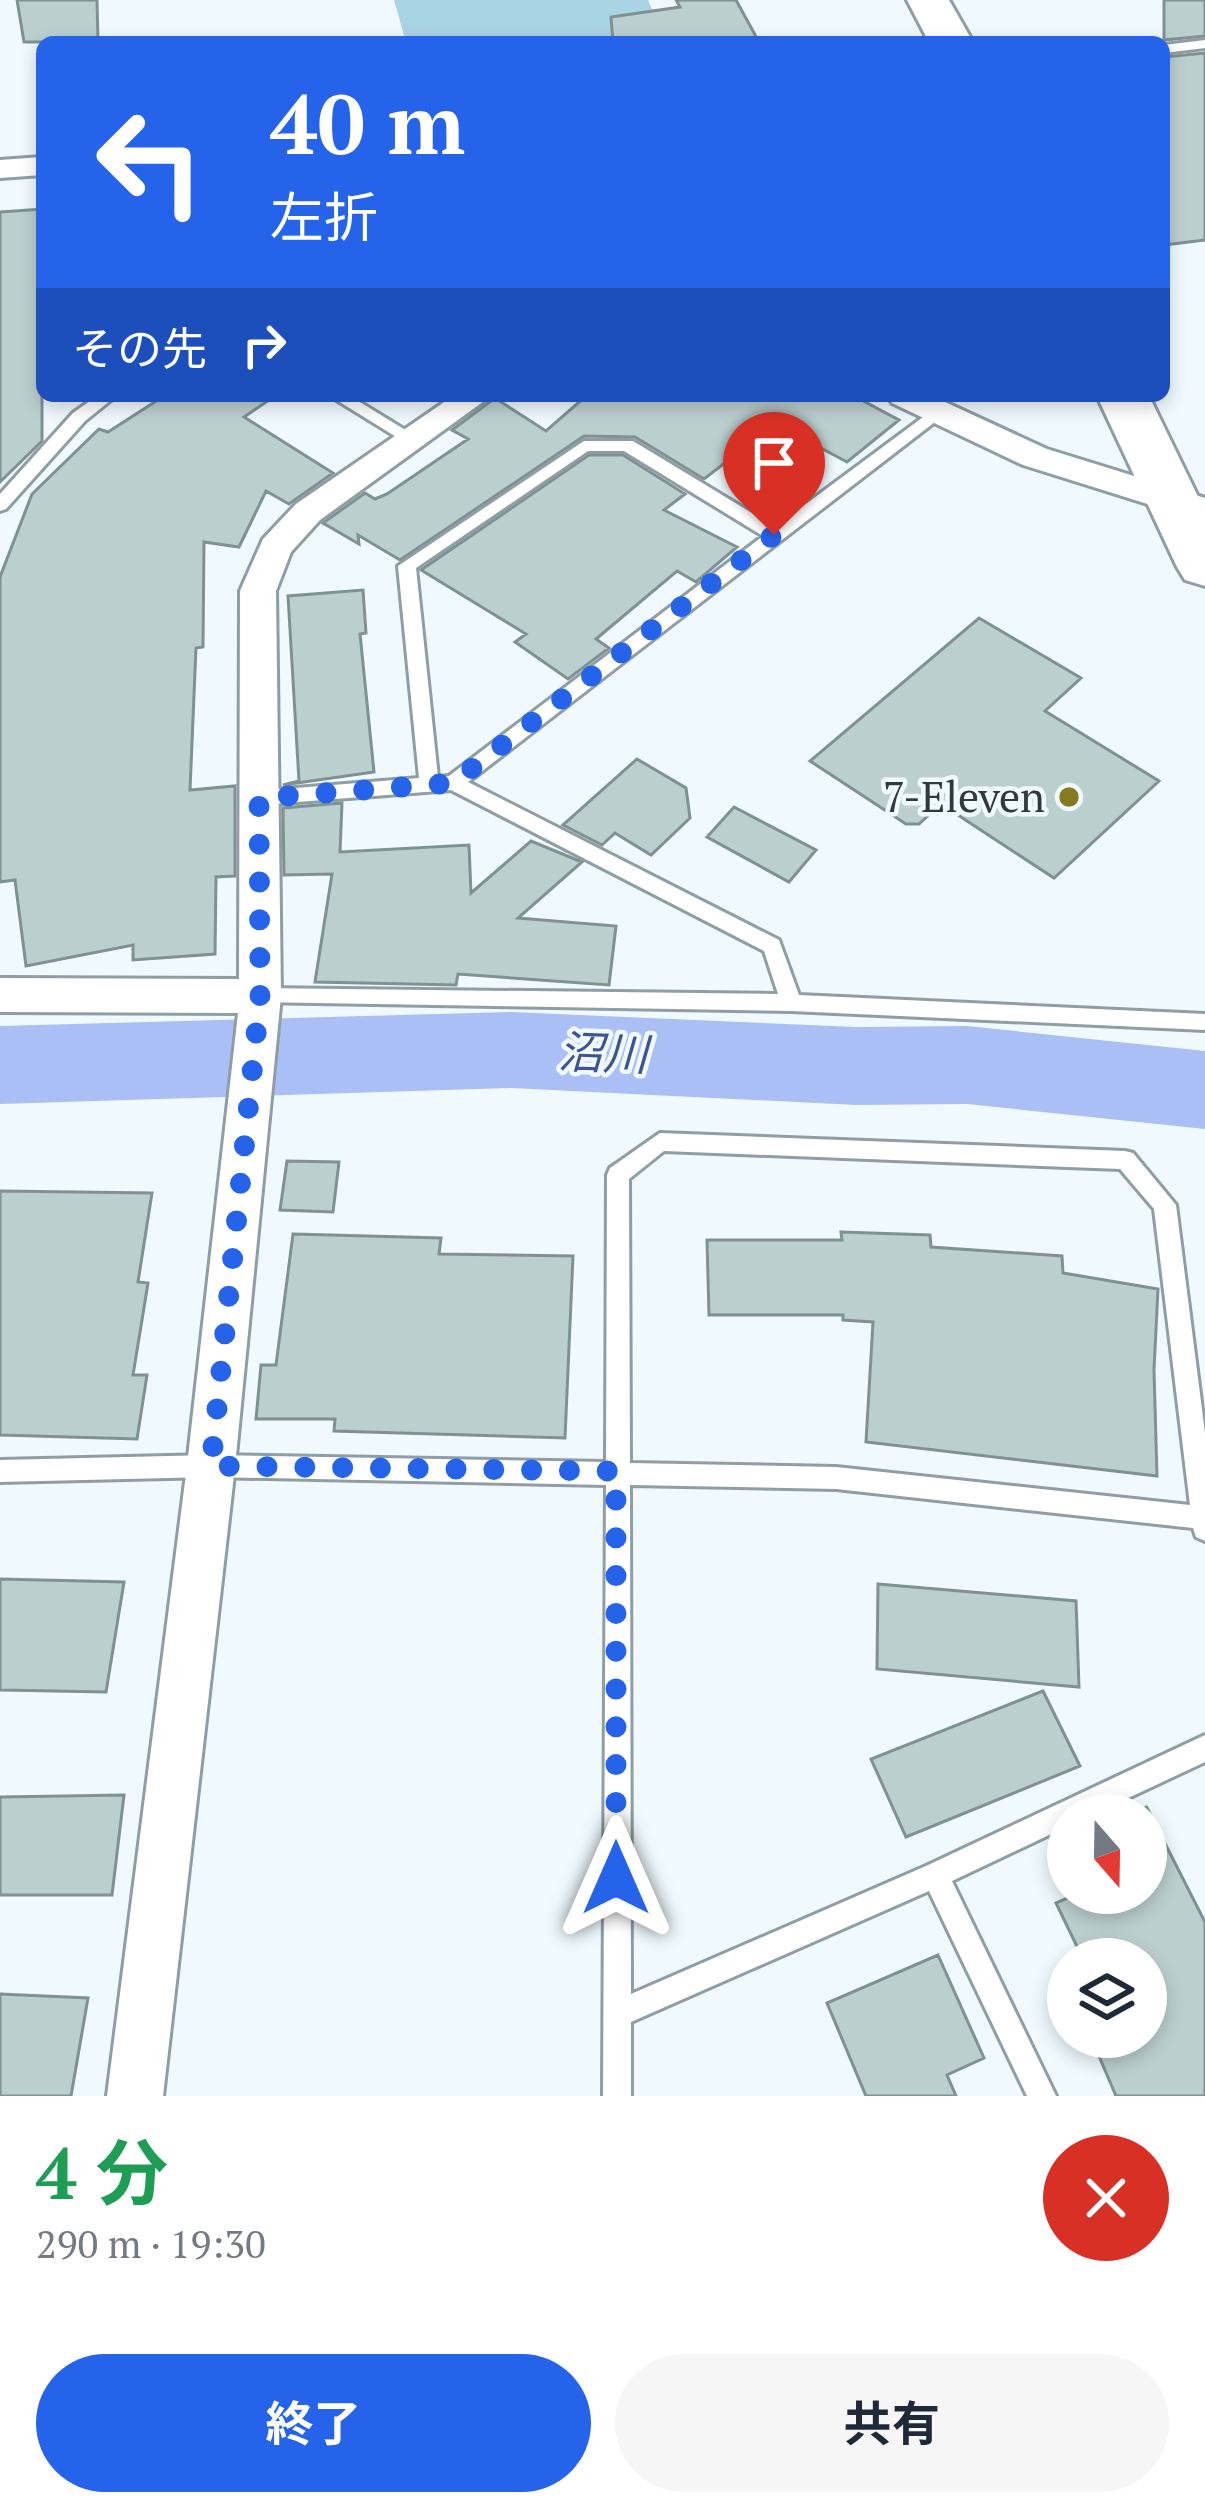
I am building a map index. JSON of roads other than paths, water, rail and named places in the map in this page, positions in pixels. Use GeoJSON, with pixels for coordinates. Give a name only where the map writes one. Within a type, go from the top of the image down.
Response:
{"type":"FeatureCollection","features":[{"type":"Feature","properties":{"kind":"highway"},"geometry":{"type":"LineString","coordinates":[[928,0],[948,36]]}},
{"type":"Feature","properties":{"kind":"highway"},"geometry":{"type":"LineString","coordinates":[[961,0],[981,36]]}},
{"type":"Feature","properties":{"kind":"highway"},"geometry":{"type":"LineString","coordinates":[[1127,402],[1195,494]]}},
{"type":"Feature","properties":{"kind":"highway"},"geometry":{"type":"LineString","coordinates":[[1168,402],[1195,494],[1205,567]]}},
{"type":"Feature","properties":{"kind":"street"},"geometry":{"type":"LineString","coordinates":[[0,169],[36,166]]}},
{"type":"Feature","properties":{"kind":"street"},"geometry":{"type":"LineString","coordinates":[[135,2096],[211,1466],[260,996],[258,592],[274,547],[308,512],[466,402]]}},
{"type":"Feature","properties":{"kind":"street"},"geometry":{"type":"LineString","coordinates":[[918,402],[1035,457],[1195,494]]}},
{"type":"Feature","properties":{"kind":"street"},"geometry":{"type":"LineString","coordinates":[[0,995],[260,996]]}},
{"type":"Feature","properties":{"kind":"lane"},"geometry":{"type":"LineString","coordinates":[[1170,48],[1205,44]]}},
{"type":"Feature","properties":{"kind":"lane"},"geometry":{"type":"LineString","coordinates":[[1,498],[79,417],[100,402]]}},
{"type":"Feature","properties":{"kind":"lane"},"geometry":{"type":"LineString","coordinates":[[348,402],[412,439]]}},
{"type":"Feature","properties":{"kind":"lane"},"geometry":{"type":"LineString","coordinates":[[453,783],[938,411]]}},
{"type":"Feature","properties":{"kind":"lane"},"geometry":{"type":"LineString","coordinates":[[429,782],[407,566],[584,446],[627,446],[774,535]]}},
{"type":"Feature","properties":{"kind":"lane"},"geometry":{"type":"LineString","coordinates":[[259,798],[453,783],[772,946],[791,1004]]}},
{"type":"Feature","properties":{"kind":"lane"},"geometry":{"type":"LineString","coordinates":[[260,996],[791,1004],[1205,1022]]}},
{"type":"Feature","properties":{"kind":"lane"},"geometry":{"type":"LineString","coordinates":[[617,2096],[618,1175],[660,1142],[1124,1160],[1165,1205],[1205,1529]]}},
{"type":"Feature","properties":{"kind":"lane"},"geometry":{"type":"LineString","coordinates":[[0,1471],[211,1466],[836,1478],[1204,1518]]}},
{"type":"Feature","properties":{"kind":"lane"},"geometry":{"type":"LineString","coordinates":[[617,2014],[935,1875],[1205,1748]]}},
{"type":"Feature","properties":{"kind":"lane"},"geometry":{"type":"LineString","coordinates":[[935,1875],[1042,2096]]}},
{"type":"Feature","properties":{"kind":"waterway","name":"沼川"},"geometry":{"type":"LineString","coordinates":[[0,1065],[511,1050],[856,1066],[967,1065],[1205,1090]]}},
{"type":"Feature","properties":{"kind":"place","name":"7-Eleven"},"geometry":{"type":"Point","coordinates":[1069,797]}}]}
